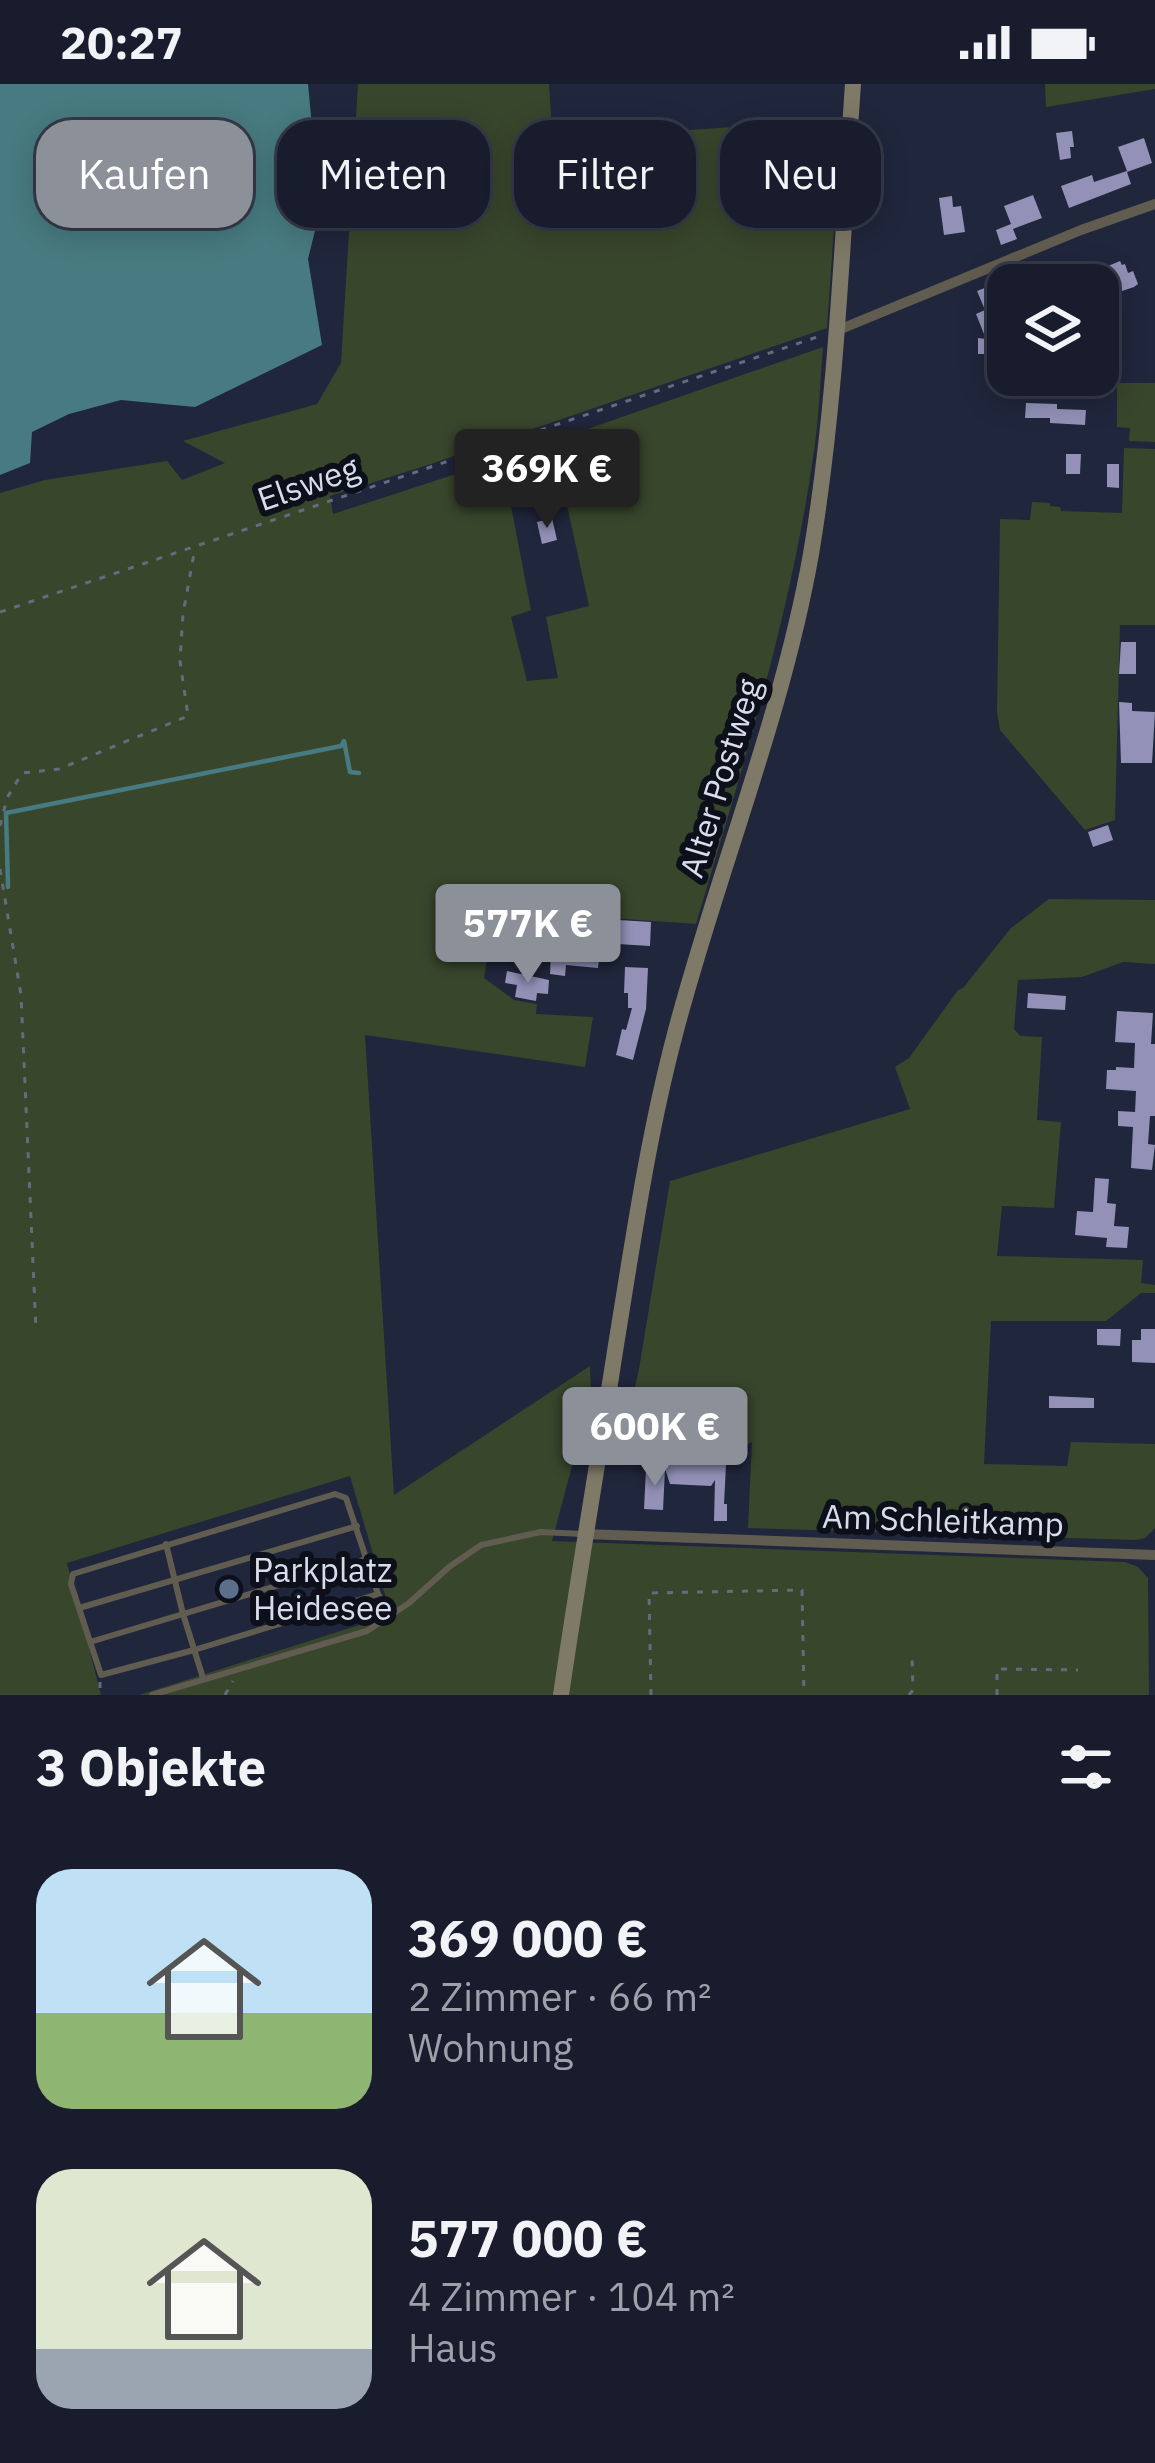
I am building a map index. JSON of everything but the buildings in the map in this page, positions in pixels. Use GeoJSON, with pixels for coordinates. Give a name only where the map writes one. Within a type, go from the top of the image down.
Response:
{"type":"FeatureCollection","features":[{"type":"Feature","properties":{"kind":"main road","name":"Alter Postweg"},"geometry":{"type":"LineString","coordinates":[[561,1695],[642,1185],[663,1082],[775,704],[806,577],[825,458],[854,84]]}},
{"type":"Feature","properties":{"kind":"street"},"geometry":{"type":"LineString","coordinates":[[836,331],[1155,204]]}},
{"type":"Feature","properties":{"kind":"street","name":"Am Schleitkamp"},"geometry":{"type":"LineString","coordinates":[[584,1534],[1155,1555]]}},
{"type":"Feature","properties":{"kind":"lane"},"geometry":{"type":"LineString","coordinates":[[378,1594],[100,1675],[71,1584],[73,1574],[334,1495],[346,1498],[378,1594],[391,1616]]}},
{"type":"Feature","properties":{"kind":"lane"},"geometry":{"type":"LineString","coordinates":[[79,1608],[357,1526]]}},
{"type":"Feature","properties":{"kind":"lane"},"geometry":{"type":"LineString","coordinates":[[152,1695],[367,1631],[481,1545],[541,1532],[584,1534]]}},
{"type":"Feature","properties":{"kind":"lane"},"geometry":{"type":"LineString","coordinates":[[166,1544],[203,1678]]}},
{"type":"Feature","properties":{"kind":"lane"},"geometry":{"type":"LineString","coordinates":[[90,1642],[366,1559]]}},
{"type":"Feature","properties":{"kind":"path","name":"Elsweg"},"geometry":{"type":"LineString","coordinates":[[0,612],[836,331]]}},
{"type":"Feature","properties":{"kind":"path"},"geometry":{"type":"LineString","coordinates":[[0,826],[7,798],[22,773],[59,769],[188,716],[180,662],[195,547]]}},
{"type":"Feature","properties":{"kind":"path"},"geometry":{"type":"LineString","coordinates":[[0,869],[21,995],[36,1330]]}},
{"type":"Feature","properties":{"kind":"path"},"geometry":{"type":"LineString","coordinates":[[651,1695],[649,1593],[802,1590],[803,1695]]}},
{"type":"Feature","properties":{"kind":"path"},"geometry":{"type":"LineString","coordinates":[[908,1695],[913,1690],[912,1655]]}},
{"type":"Feature","properties":{"kind":"path"},"geometry":{"type":"LineString","coordinates":[[997,1695],[997,1669],[1078,1670]]}},
{"type":"Feature","properties":{"kind":"path"},"geometry":{"type":"LineString","coordinates":[[225,1695],[237,1671]]}},
{"type":"Feature","properties":{"kind":"shaded area"},"geometry":{"type":"Polygon","coordinates":[[[0,84],[308,84],[311,120],[277,120],[277,228],[316,228],[308,259],[322,345],[195,407],[121,400],[69,414],[32,432],[30,463],[0,475],[0,84]]]}},
{"type":"Feature","properties":{"kind":"shaded area"},"geometry":{"type":"Polygon","coordinates":[[[358,84],[549,84],[551,120],[514,120],[514,228],[696,228],[696,130],[720,128],[720,228],[834,228],[827,328],[330,496],[333,514],[502,459],[531,610],[511,617],[527,681],[558,678],[546,617],[589,606],[553,441],[823,347],[815,444],[791,576],[763,693],[696,924],[582,916],[567,928],[493,921],[484,978],[514,1000],[537,1004],[536,1014],[593,1017],[585,1067],[365,1035],[394,1495],[590,1366],[591,1395],[552,1541],[1125,1562],[1148,1578],[1149,1695],[139,1695],[391,1615],[350,1476],[67,1563],[101,1695],[0,1695],[0,493],[45,480],[167,461],[182,480],[225,463],[183,441],[317,404],[341,363],[349,228],[490,228],[490,120],[356,120],[358,84]]]}},
{"type":"Feature","properties":{"kind":"shaded area"},"geometry":{"type":"Polygon","coordinates":[[[1045,84],[1155,84],[1155,89],[1046,107],[1045,84]]]}},
{"type":"Feature","properties":{"kind":"shaded area"},"geometry":{"type":"Polygon","coordinates":[[[1119,383],[1155,383],[1155,442],[1129,441],[1130,428],[1117,427],[1119,383]]]}},
{"type":"Feature","properties":{"kind":"shaded area"},"geometry":{"type":"Polygon","coordinates":[[[1124,448],[1155,449],[1155,625],[1120,625],[1115,820],[1085,830],[1000,730],[1000,519],[1030,520],[1032,502],[1050,503],[1061,511],[1122,513],[1124,448]]]}},
{"type":"Feature","properties":{"kind":"shaded area"},"geometry":{"type":"Polygon","coordinates":[[[1049,899],[1155,900],[1155,964],[1123,962],[1082,977],[1018,980],[1014,1029],[1020,1036],[1042,1037],[1037,1120],[1061,1122],[1054,1208],[1002,1206],[997,1256],[1143,1260],[1141,1283],[1155,1285],[1155,1293],[1141,1293],[1106,1321],[991,1321],[984,1464],[1067,1466],[1071,1442],[1155,1444],[1155,1528],[1136,1540],[748,1528],[752,1442],[713,1458],[620,1454],[670,1181],[910,1109],[895,1067],[909,1058],[1011,928],[1049,899]]]}},
{"type":"Feature","properties":{"kind":"waterway"},"geometry":{"type":"LineString","coordinates":[[8,887],[6,813],[341,746],[344,741],[350,772],[359,773]]}},
{"type":"Feature","properties":{"kind":"place","name":"Parkplatz Heidesee"},"geometry":{"type":"Point","coordinates":[229,1589]}}]}
